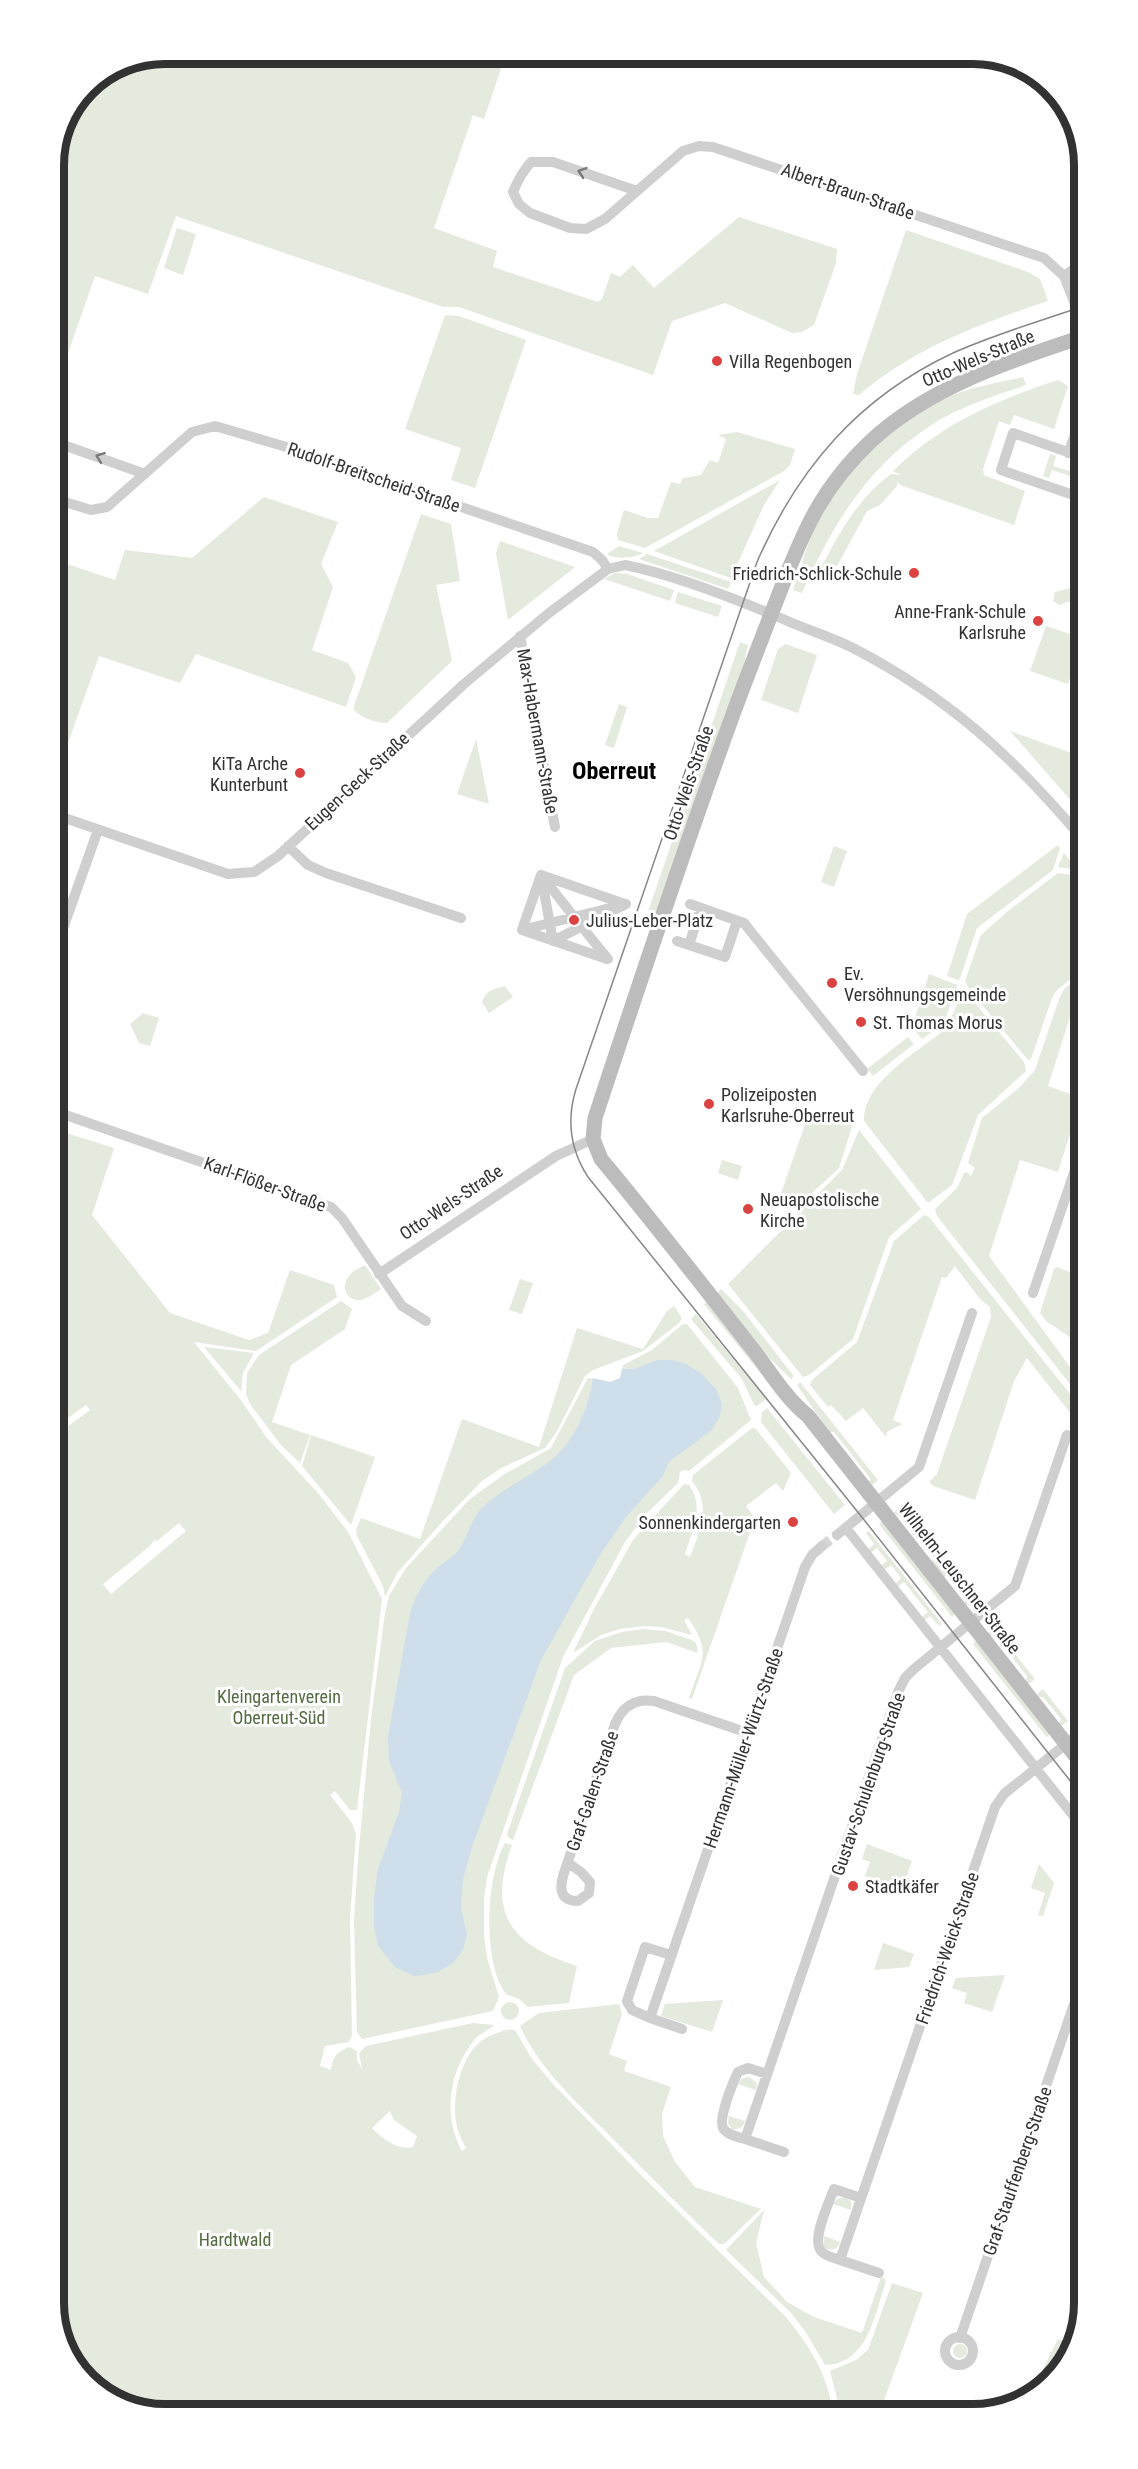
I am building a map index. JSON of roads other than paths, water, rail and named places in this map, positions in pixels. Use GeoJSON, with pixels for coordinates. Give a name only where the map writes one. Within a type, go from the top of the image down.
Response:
{"type":"FeatureCollection","features":[{"type":"Feature","properties":{"kind":"street","name":"Albert-Braun-Straße"},"geometry":{"type":"LineString","coordinates":[[637,191],[553,162],[542,161],[531,162],[519,176],[513,192],[524,209],[578,230],[596,225],[637,191],[683,151],[699,146],[713,147],[1032,253],[1050,262],[1064,276],[1074,302]]}},
{"type":"Feature","properties":{"kind":"street"},"geometry":{"type":"LineString","coordinates":[[1064,276],[1074,269]]}},
{"type":"Feature","properties":{"kind":"street","name":"Otto-Wels-Straße"},"geometry":{"type":"LineString","coordinates":[[379,1274],[556,1156],[593,1139],[595,1118],[715,765],[796,548],[818,505],[834,482],[871,442],[907,412],[942,392],[1003,365],[1074,339]]}},
{"type":"Feature","properties":{"kind":"street","name":"Rudolf-Breitscheid-Straße"},"geometry":{"type":"LineString","coordinates":[[65,502],[99,510],[114,502],[192,432],[208,426],[224,427],[593,552],[608,569]]}},
{"type":"Feature","properties":{"kind":"street"},"geometry":{"type":"LineString","coordinates":[[1074,455],[1014,433],[1001,470],[1074,494]]}},
{"type":"Feature","properties":{"kind":"street"},"geometry":{"type":"LineString","coordinates":[[65,446],[145,474]]}},
{"type":"Feature","properties":{"kind":"street","name":"Eugen-Geck-Straße"},"geometry":{"type":"LineString","coordinates":[[65,818],[228,874],[244,874],[262,868],[427,716],[520,636],[608,569],[625,565],[771,614]]}},
{"type":"Feature","properties":{"kind":"street"},"geometry":{"type":"LineString","coordinates":[[771,614],[854,649],[951,708],[1007,756],[1043,792],[1074,829]]}},
{"type":"Feature","properties":{"kind":"street","name":"Max-Habermann-Straße"},"geometry":{"type":"LineString","coordinates":[[520,636],[555,827]]}},
{"type":"Feature","properties":{"kind":"street"},"geometry":{"type":"LineString","coordinates":[[65,924],[98,830]]}},
{"type":"Feature","properties":{"kind":"street"},"geometry":{"type":"LineString","coordinates":[[288,846],[308,865],[326,873],[461,918]]}},
{"type":"Feature","properties":{"kind":"street"},"geometry":{"type":"LineString","coordinates":[[541,875],[626,904]]}},
{"type":"Feature","properties":{"kind":"street"},"geometry":{"type":"LineString","coordinates":[[522,930],[608,959],[541,875]]}},
{"type":"Feature","properties":{"kind":"street"},"geometry":{"type":"LineString","coordinates":[[541,875],[553,941]]}},
{"type":"Feature","properties":{"kind":"street"},"geometry":{"type":"LineString","coordinates":[[522,930],[541,875]]}},
{"type":"Feature","properties":{"kind":"street"},"geometry":{"type":"LineString","coordinates":[[522,930],[626,904]]}},
{"type":"Feature","properties":{"kind":"street"},"geometry":{"type":"LineString","coordinates":[[553,941],[626,904]]}},
{"type":"Feature","properties":{"kind":"street"},"geometry":{"type":"LineString","coordinates":[[690,904],[738,927]]}},
{"type":"Feature","properties":{"kind":"street"},"geometry":{"type":"LineString","coordinates":[[689,945],[701,908]]}},
{"type":"Feature","properties":{"kind":"street"},"geometry":{"type":"LineString","coordinates":[[677,941],[725,957],[732,946],[738,927],[744,923],[863,1071]]}},
{"type":"Feature","properties":{"kind":"street","name":"Karl-Flößer-Straße"},"geometry":{"type":"LineString","coordinates":[[65,1115],[326,1204],[342,1218],[402,1306],[426,1321]]}},
{"type":"Feature","properties":{"kind":"street","name":"Wilhelm-Leuschner-Straße"},"geometry":{"type":"LineString","coordinates":[[593,1139],[601,1159],[758,1354],[789,1398],[808,1416],[1074,1753]]}},
{"type":"Feature","properties":{"kind":"street"},"geometry":{"type":"LineString","coordinates":[[1033,1293],[1074,1173]]}},
{"type":"Feature","properties":{"kind":"street"},"geometry":{"type":"LineString","coordinates":[[972,1313],[920,1467],[841,1532],[939,1648],[1074,1816]]}},
{"type":"Feature","properties":{"kind":"street","name":"Gustav-Schulenburg-Straße"},"geometry":{"type":"LineString","coordinates":[[745,2139],[898,1692],[905,1678],[1017,1583],[1067,1435]]}},
{"type":"Feature","properties":{"kind":"street","name":"Hermann-Müller-Würtz-Straße"},"geometry":{"type":"LineString","coordinates":[[650,2018],[805,1567],[812,1554],[822,1546]]}},
{"type":"Feature","properties":{"kind":"street","name":"Graf-Galen-Straße"},"geometry":{"type":"LineString","coordinates":[[568,1863],[617,1718],[631,1703],[654,1701],[748,1733]]}},
{"type":"Feature","properties":{"kind":"street","name":"Friedrich-Weick-Straße"},"geometry":{"type":"LineString","coordinates":[[840,2260],[992,1816],[1004,1794],[1074,1738]]}},
{"type":"Feature","properties":{"kind":"street"},"geometry":{"type":"LineString","coordinates":[[671,1955],[645,1947],[627,2005],[635,2013],[682,2029]]}},
{"type":"Feature","properties":{"kind":"street","name":"Graf-Stauffenberg-Straße"},"geometry":{"type":"LineString","coordinates":[[960,2338],[1074,2004]]}},
{"type":"Feature","properties":{"kind":"street"},"geometry":{"type":"LineString","coordinates":[[767,2074],[748,2068],[738,2072],[722,2116],[725,2131],[784,2152]]}},
{"type":"Feature","properties":{"kind":"street"},"geometry":{"type":"LineString","coordinates":[[861,2198],[834,2189],[816,2241],[820,2251],[879,2273]]}},
{"type":"Feature","properties":{"kind":"water"},"geometry":{"type":"Polygon","coordinates":[[[657,1360],[672,1360],[686,1364],[701,1373],[716,1389],[722,1404],[720,1416],[712,1430],[669,1462],[662,1477],[626,1517],[600,1555],[541,1660],[472,1847],[463,1879],[461,1908],[467,1935],[463,1950],[452,1964],[436,1973],[414,1976],[395,1967],[378,1946],[374,1927],[374,1897],[378,1869],[399,1812],[402,1792],[389,1762],[388,1737],[410,1613],[414,1602],[428,1578],[459,1549],[480,1510],[499,1494],[546,1464],[572,1437],[583,1415],[593,1378],[610,1382],[620,1378],[622,1369],[634,1369],[657,1360]]]}},
{"type":"Feature","properties":{"kind":"tunnel"},"geometry":{"type":"LineString","coordinates":[[822,1546],[837,1535]]}},
{"type":"Feature","properties":{"kind":"tram line"},"geometry":{"type":"LineString","coordinates":[[1074,309],[953,353],[888,391],[835,439],[812,466],[792,496],[757,562],[576,1089],[571,1112],[574,1145],[588,1177],[1074,1786]]}},
{"type":"Feature","properties":{"kind":"place","name":"Villa Regenbogen"},"geometry":{"type":"Point","coordinates":[717,361]}},
{"type":"Feature","properties":{"kind":"place","name":"Friedrich-Schlick-Schule"},"geometry":{"type":"Point","coordinates":[914,573]}},
{"type":"Feature","properties":{"kind":"place","name":"Anne-Frank-Schule Karlsruhe"},"geometry":{"type":"Point","coordinates":[1038,621]}},
{"type":"Feature","properties":{"kind":"place","name":"KiTa Arche Kunterbunt"},"geometry":{"type":"Point","coordinates":[300,773]}},
{"type":"Feature","properties":{"kind":"place","name":"Julius-Leber-Platz"},"geometry":{"type":"Point","coordinates":[574,920]}},
{"type":"Feature","properties":{"kind":"place","name":"Ev. Versöhnungsgemeinde"},"geometry":{"type":"Point","coordinates":[832,983]}},
{"type":"Feature","properties":{"kind":"place","name":"St. Thomas Morus"},"geometry":{"type":"Point","coordinates":[861,1022]}},
{"type":"Feature","properties":{"kind":"place","name":"Polizeiposten Karlsruhe-Oberreut"},"geometry":{"type":"Point","coordinates":[709,1104]}},
{"type":"Feature","properties":{"kind":"place","name":"Neuapostolische Kirche"},"geometry":{"type":"Point","coordinates":[748,1209]}},
{"type":"Feature","properties":{"kind":"place","name":"Sonnenkindergarten"},"geometry":{"type":"Point","coordinates":[793,1522]}},
{"type":"Feature","properties":{"kind":"place","name":"Stadtkäfer"},"geometry":{"type":"Point","coordinates":[853,1886]}},
{"type":"Feature","properties":{"kind":"district","name":"Oberreut"},"geometry":{"type":"Point","coordinates":[614,771]}},
{"type":"Feature","properties":{"kind":"park label","name":"Kleingartenverein Oberreut-Süd"},"geometry":{"type":"Point","coordinates":[279,1706]}},
{"type":"Feature","properties":{"kind":"park label","name":"Hardtwald"},"geometry":{"type":"Point","coordinates":[235,2239]}}]}
